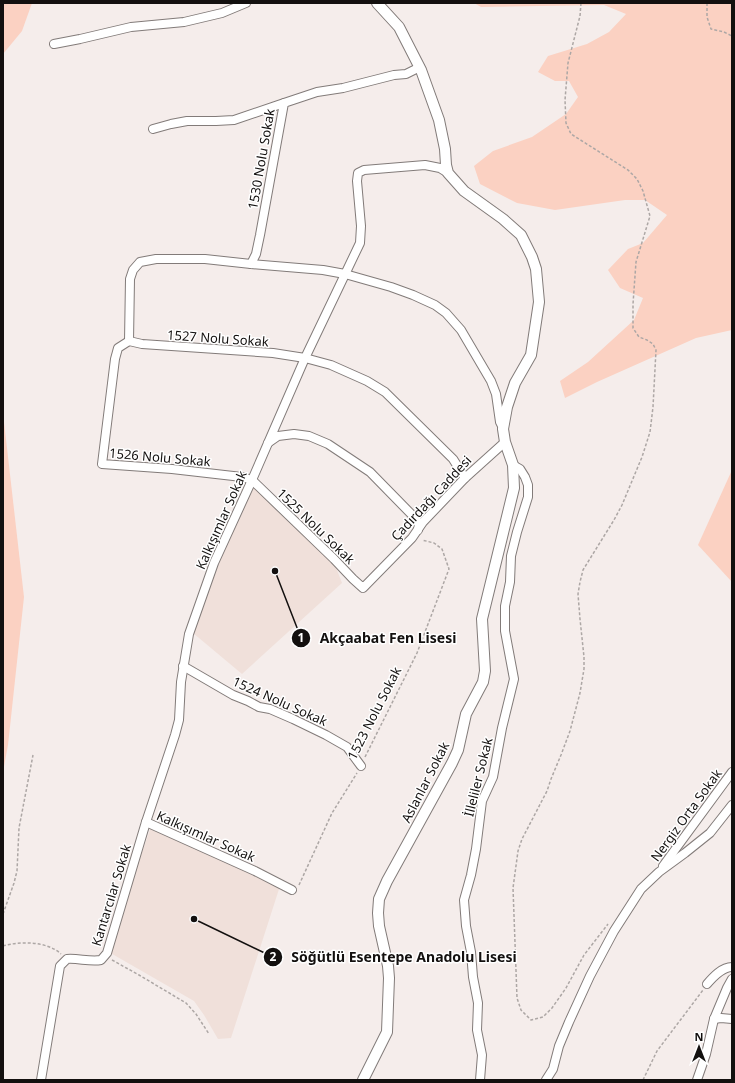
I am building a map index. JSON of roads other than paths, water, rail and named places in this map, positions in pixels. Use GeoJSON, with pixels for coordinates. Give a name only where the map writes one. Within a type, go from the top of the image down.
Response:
{"type":"FeatureCollection","features":[{"type":"Feature","properties":{"kind":"street"},"geometry":{"type":"LineString","coordinates":[[54,44],[131,27],[184,22],[222,13],[246,3]]}},
{"type":"Feature","properties":{"kind":"street"},"geometry":{"type":"LineString","coordinates":[[377,3],[399,27],[420,67],[439,120],[448,173],[464,191],[521,234],[536,269],[539,302],[531,354],[525,368],[515,383],[507,407],[503,429]]}},
{"type":"Feature","properties":{"kind":"street","name":"1530 Nolu Sokak"},"geometry":{"type":"LineString","coordinates":[[251,264],[256,254],[260,235],[284,103],[312,93],[343,88],[394,75],[406,74],[420,67]]}},
{"type":"Feature","properties":{"kind":"street"},"geometry":{"type":"LineString","coordinates":[[153,129],[187,121],[234,120],[284,103]]}},
{"type":"Feature","properties":{"kind":"street","name":"Kalkışımlar Sokak"},"geometry":{"type":"LineString","coordinates":[[292,890],[255,871],[146,822],[179,720],[181,682],[189,634],[212,570],[305,358],[360,243],[361,226],[357,181],[358,173],[364,170],[425,165],[440,168],[448,173]]}},
{"type":"Feature","properties":{"kind":"street"},"geometry":{"type":"LineString","coordinates":[[129,342],[130,280],[133,270],[140,262],[156,259],[205,259],[323,270],[345,274],[391,287],[412,295],[435,305],[446,313],[460,330],[491,381],[496,394],[500,422],[503,429],[505,442]]}},
{"type":"Feature","properties":{"kind":"street","name":"1527 Nolu Sokak"},"geometry":{"type":"LineString","coordinates":[[129,342],[273,354],[305,358],[331,365],[367,381],[385,392],[453,459],[465,478]]}},
{"type":"Feature","properties":{"kind":"street","name":"1526 Nolu Sokak"},"geometry":{"type":"LineString","coordinates":[[129,342],[118,348],[115,359],[102,464],[172,469],[242,477],[252,480]]}},
{"type":"Feature","properties":{"kind":"street"},"geometry":{"type":"LineString","coordinates":[[267,443],[278,436],[294,434],[309,436],[328,444],[370,472],[417,520],[419,524],[418,530]]}},
{"type":"Feature","properties":{"kind":"street","name":"Çadırdağı Caddesi"},"geometry":{"type":"LineString","coordinates":[[363,588],[412,538],[423,522],[465,478],[505,442]]}},
{"type":"Feature","properties":{"kind":"street","name":"Aslanlar Sokak"},"geometry":{"type":"LineString","coordinates":[[363,1080],[387,1032],[389,978],[388,966],[379,926],[379,899],[387,881],[452,763],[458,750],[466,714],[483,682],[485,671],[482,618],[514,488],[513,465],[505,442]]}},
{"type":"Feature","properties":{"kind":"street","name":"İlleliler Sokak"},"geometry":{"type":"LineString","coordinates":[[480,1080],[482,1055],[477,1030],[478,1003],[466,926],[464,900],[476,850],[482,801],[493,777],[502,728],[514,679],[505,631],[505,606],[510,582],[511,556],[528,497],[528,485],[520,470],[513,465]]}},
{"type":"Feature","properties":{"kind":"street","name":"1525 Nolu Sokak"},"geometry":{"type":"LineString","coordinates":[[252,480],[363,588]]}},
{"type":"Feature","properties":{"kind":"street","name":"1524 Nolu Sokak"},"geometry":{"type":"LineString","coordinates":[[183,666],[233,695],[293,718],[332,738],[348,747],[361,766]]}},
{"type":"Feature","properties":{"kind":"street","name":"Nergiz Orta Sokak"},"geometry":{"type":"LineString","coordinates":[[659,872],[732,772]]}},
{"type":"Feature","properties":{"kind":"street"},"geometry":{"type":"LineString","coordinates":[[546,1080],[553,1069],[559,1046],[590,976],[614,931],[641,889],[659,872],[710,833],[732,805]]}},
{"type":"Feature","properties":{"kind":"street","name":"Kantarcılar Sokak"},"geometry":{"type":"LineString","coordinates":[[41,1080],[60,966],[66,959],[74,958],[94,961],[102,960],[106,953],[146,822]]}},
{"type":"Feature","properties":{"kind":"street"},"geometry":{"type":"LineString","coordinates":[[707,984],[722,970],[732,967]]}},
{"type":"Feature","properties":{"kind":"street"},"geometry":{"type":"LineString","coordinates":[[697,1080],[706,1054],[714,1020],[727,988],[732,980]]}},
{"type":"Feature","properties":{"kind":"street"},"geometry":{"type":"LineString","coordinates":[[714,1020],[721,1018],[732,1019]]}},
{"type":"Feature","properties":{"kind":"place","name":"Akçaabat Fen Lisesi"},"geometry":{"type":"Point","coordinates":[275,571]}},
{"type":"Feature","properties":{"kind":"place","name":"Söğütlü Esentepe Anadolu Lisesi"},"geometry":{"type":"Point","coordinates":[194,919]}}]}
